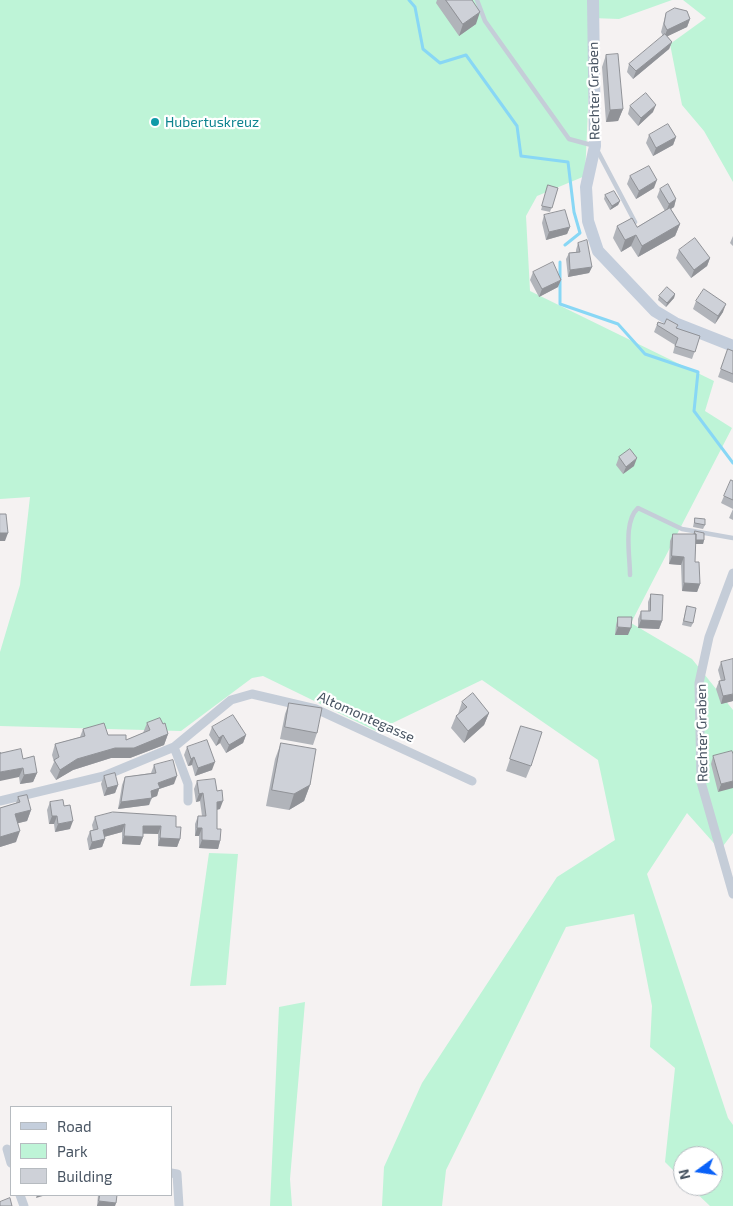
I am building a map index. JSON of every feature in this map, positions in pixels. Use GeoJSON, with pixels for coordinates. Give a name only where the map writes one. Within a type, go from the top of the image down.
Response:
{"type":"FeatureCollection","features":[{"type":"Feature","properties":{"kind":"street","name":"Rechter Graben"},"geometry":{"type":"LineString","coordinates":[[592,0],[595,146],[586,187],[588,221],[598,251],[655,311],[675,323],[733,346]]}},
{"type":"Feature","properties":{"kind":"street","name":"Rechter Graben"},"geometry":{"type":"LineString","coordinates":[[733,573],[709,636],[699,683],[701,782],[733,894]]}},
{"type":"Feature","properties":{"kind":"street","name":"Altomontegasse"},"geometry":{"type":"LineString","coordinates":[[0,801],[104,776],[174,747],[232,700],[252,694],[316,708],[472,781]]}},
{"type":"Feature","properties":{"kind":"street"},"geometry":{"type":"LineString","coordinates":[[174,747],[188,784],[188,802]]}},
{"type":"Feature","properties":{"kind":"street"},"geometry":{"type":"LineString","coordinates":[[174,1174],[179,1206]]}},
{"type":"Feature","properties":{"kind":"lane"},"geometry":{"type":"LineString","coordinates":[[477,0],[486,21],[569,139],[595,146],[635,222]]}},
{"type":"Feature","properties":{"kind":"lane"},"geometry":{"type":"LineString","coordinates":[[630,575],[630,522],[632,513],[638,508],[682,529],[733,538]]}},
{"type":"Feature","properties":{"kind":"green space"},"geometry":{"type":"Polygon","coordinates":[[[0,0],[672,0],[619,19],[592,18],[585,176],[537,196],[526,216],[530,291],[714,381],[705,411],[732,428],[631,623],[692,659],[733,710],[733,833],[720,850],[687,813],[647,874],[728,1118],[733,1125],[733,1206],[710,1206],[700,1196],[723,1196],[723,1146],[673,1146],[673,1170],[665,1162],[675,1068],[650,1047],[652,1006],[634,914],[566,927],[446,1170],[442,1206],[382,1206],[384,1167],[422,1083],[557,877],[615,840],[598,760],[482,680],[376,731],[263,676],[252,678],[181,731],[0,726],[0,652],[20,585],[30,497],[0,499],[0,0]]]}},
{"type":"Feature","properties":{"kind":"green space"},"geometry":{"type":"Polygon","coordinates":[[[683,0],[733,0],[733,182],[704,131],[682,105],[670,44],[706,18],[683,0]]]}},
{"type":"Feature","properties":{"kind":"green space"},"geometry":{"type":"Polygon","coordinates":[[[209,853],[238,854],[226,985],[190,986],[209,853]]]}},
{"type":"Feature","properties":{"kind":"green space"},"geometry":{"type":"Polygon","coordinates":[[[305,1002],[290,1179],[292,1206],[270,1206],[279,1007],[305,1002]]]}},
{"type":"Feature","properties":{"kind":"building"},"geometry":{"type":"Polygon","coordinates":[[[446,0],[472,0],[480,12],[463,24],[446,0]]]}},
{"type":"Feature","properties":{"kind":"building"},"geometry":{"type":"Polygon","coordinates":[[[675,8],[687,11],[690,19],[667,30],[664,24],[666,13],[675,8]]]}},
{"type":"Feature","properties":{"kind":"building"},"geometry":{"type":"Polygon","coordinates":[[[665,34],[672,42],[636,71],[629,64],[665,34]]]}},
{"type":"Feature","properties":{"kind":"building"},"geometry":{"type":"Polygon","coordinates":[[[618,54],[623,109],[610,110],[606,55],[618,54]]]}},
{"type":"Feature","properties":{"kind":"building"},"geometry":{"type":"Polygon","coordinates":[[[646,93],[656,105],[641,118],[630,106],[646,93]]]}},
{"type":"Feature","properties":{"kind":"building"},"geometry":{"type":"Polygon","coordinates":[[[668,124],[676,137],[656,148],[649,135],[668,124]]]}},
{"type":"Feature","properties":{"kind":"building"},"geometry":{"type":"Polygon","coordinates":[[[649,166],[657,180],[639,191],[630,176],[649,166]]]}},
{"type":"Feature","properties":{"kind":"building"},"geometry":{"type":"Polygon","coordinates":[[[668,184],[676,199],[669,204],[660,189],[668,184]]]}},
{"type":"Feature","properties":{"kind":"building"},"geometry":{"type":"Polygon","coordinates":[[[548,185],[558,188],[552,208],[542,206],[548,185]]]}},
{"type":"Feature","properties":{"kind":"building"},"geometry":{"type":"Polygon","coordinates":[[[614,191],[620,201],[612,206],[605,195],[614,191]]]}},
{"type":"Feature","properties":{"kind":"building"},"geometry":{"type":"Polygon","coordinates":[[[670,208],[680,224],[642,246],[636,235],[625,240],[617,226],[632,218],[637,227],[670,208]]]}},
{"type":"Feature","properties":{"kind":"building"},"geometry":{"type":"Polygon","coordinates":[[[565,210],[570,227],[549,232],[544,215],[565,210]]]}},
{"type":"Feature","properties":{"kind":"building"},"geometry":{"type":"Polygon","coordinates":[[[695,238],[710,258],[694,270],[679,250],[695,238]]]}},
{"type":"Feature","properties":{"kind":"building"},"geometry":{"type":"Polygon","coordinates":[[[587,240],[592,267],[570,270],[569,253],[580,252],[578,243],[587,240]]]}},
{"type":"Feature","properties":{"kind":"building"},"geometry":{"type":"Polygon","coordinates":[[[553,262],[561,280],[542,289],[533,272],[553,262]]]}},
{"type":"Feature","properties":{"kind":"building"},"geometry":{"type":"Polygon","coordinates":[[[667,287],[675,294],[667,303],[659,296],[667,287]]]}},
{"type":"Feature","properties":{"kind":"building"},"geometry":{"type":"Polygon","coordinates":[[[704,289],[726,304],[718,316],[696,301],[704,289]]]}},
{"type":"Feature","properties":{"kind":"building"},"geometry":{"type":"Polygon","coordinates":[[[667,319],[678,325],[676,328],[700,336],[695,352],[675,346],[678,338],[657,325],[658,322],[664,324],[667,319]]]}},
{"type":"Feature","properties":{"kind":"building"},"geometry":{"type":"Polygon","coordinates":[[[728,349],[733,351],[733,374],[721,369],[728,349]]]}},
{"type":"Feature","properties":{"kind":"building"},"geometry":{"type":"Polygon","coordinates":[[[630,449],[637,458],[626,467],[619,457],[630,449]]]}},
{"type":"Feature","properties":{"kind":"building"},"geometry":{"type":"Polygon","coordinates":[[[731,480],[733,481],[733,500],[724,496],[731,480]]]}},
{"type":"Feature","properties":{"kind":"building"},"geometry":{"type":"Polygon","coordinates":[[[0,514],[6,514],[8,533],[0,533],[0,514]]]}},
{"type":"Feature","properties":{"kind":"building"},"geometry":{"type":"Polygon","coordinates":[[[695,518],[705,519],[705,525],[695,523],[695,518]]]}},
{"type":"Feature","properties":{"kind":"building"},"geometry":{"type":"Polygon","coordinates":[[[695,531],[704,533],[704,540],[696,540],[695,531]]]}},
{"type":"Feature","properties":{"kind":"building"},"geometry":{"type":"Polygon","coordinates":[[[673,534],[696,534],[695,562],[699,562],[700,584],[684,583],[684,557],[672,556],[673,534]]]}},
{"type":"Feature","properties":{"kind":"building"},"geometry":{"type":"Polygon","coordinates":[[[651,594],[663,595],[662,621],[641,620],[641,611],[650,611],[651,594]]]}},
{"type":"Feature","properties":{"kind":"building"},"geometry":{"type":"Polygon","coordinates":[[[687,606],[696,608],[693,623],[684,621],[687,606]]]}},
{"type":"Feature","properties":{"kind":"building"},"geometry":{"type":"Polygon","coordinates":[[[618,617],[632,617],[631,628],[618,627],[618,617]]]}},
{"type":"Feature","properties":{"kind":"building"},"geometry":{"type":"Polygon","coordinates":[[[733,659],[733,694],[723,696],[719,681],[725,680],[721,662],[733,659]]]}},
{"type":"Feature","properties":{"kind":"building"},"geometry":{"type":"Polygon","coordinates":[[[473,693],[489,713],[468,731],[456,716],[467,707],[462,702],[473,693]]]}},
{"type":"Feature","properties":{"kind":"building"},"geometry":{"type":"Polygon","coordinates":[[[289,703],[322,708],[317,733],[285,727],[289,703]]]}},
{"type":"Feature","properties":{"kind":"building"},"geometry":{"type":"Polygon","coordinates":[[[233,715],[246,735],[229,745],[223,735],[219,738],[212,727],[233,715]]]}},
{"type":"Feature","properties":{"kind":"building"},"geometry":{"type":"Polygon","coordinates":[[[160,718],[163,724],[165,723],[168,734],[134,748],[115,748],[77,759],[60,770],[54,760],[59,757],[55,744],[85,736],[83,729],[104,723],[108,735],[126,735],[126,740],[150,730],[147,723],[160,718]]]}},
{"type":"Feature","properties":{"kind":"building"},"geometry":{"type":"Polygon","coordinates":[[[521,726],[542,732],[531,766],[510,759],[521,726]]]}},
{"type":"Feature","properties":{"kind":"building"},"geometry":{"type":"Polygon","coordinates":[[[207,740],[215,762],[198,768],[194,757],[191,759],[187,747],[207,740]]]}},
{"type":"Feature","properties":{"kind":"building"},"geometry":{"type":"Polygon","coordinates":[[[281,743],[316,749],[310,785],[294,794],[272,790],[281,743]]]}},
{"type":"Feature","properties":{"kind":"building"},"geometry":{"type":"Polygon","coordinates":[[[21,749],[23,759],[34,756],[37,773],[24,775],[23,768],[0,772],[0,753],[21,749]]]}},
{"type":"Feature","properties":{"kind":"building"},"geometry":{"type":"Polygon","coordinates":[[[732,751],[733,781],[721,784],[713,756],[732,751]]]}},
{"type":"Feature","properties":{"kind":"building"},"geometry":{"type":"Polygon","coordinates":[[[173,760],[177,776],[158,783],[160,788],[151,791],[152,798],[121,802],[125,777],[156,773],[154,765],[173,760]]]}},
{"type":"Feature","properties":{"kind":"building"},"geometry":{"type":"Polygon","coordinates":[[[115,773],[118,785],[107,788],[104,776],[115,773]]]}},
{"type":"Feature","properties":{"kind":"building"},"geometry":{"type":"Polygon","coordinates":[[[215,779],[217,791],[222,790],[223,801],[217,802],[217,829],[221,829],[220,841],[202,840],[202,828],[197,828],[198,816],[206,816],[203,793],[199,794],[197,781],[215,779]]]}},
{"type":"Feature","properties":{"kind":"building"},"geometry":{"type":"Polygon","coordinates":[[[27,795],[31,810],[15,814],[20,831],[0,837],[0,808],[20,802],[18,797],[27,795]]]}},
{"type":"Feature","properties":{"kind":"building"},"geometry":{"type":"Polygon","coordinates":[[[63,800],[64,806],[70,805],[73,821],[58,824],[57,816],[52,816],[50,802],[63,800]]]}},
{"type":"Feature","properties":{"kind":"building"},"geometry":{"type":"Polygon","coordinates":[[[113,812],[176,816],[176,827],[181,827],[180,839],[160,838],[161,826],[143,826],[143,837],[124,836],[125,824],[103,830],[105,839],[92,842],[90,831],[98,829],[95,817],[113,812]]]}},
{"type":"Feature","properties":{"kind":"building"},"geometry":{"type":"Polygon","coordinates":[[[100,1196],[117,1196],[116,1203],[99,1201],[100,1196]]]}},
{"type":"Feature","properties":{"kind":"building"},"geometry":{"type":"Polygon","coordinates":[[[10,1198],[12,1206],[0,1206],[0,1202],[10,1198]]]}},
{"type":"Feature","properties":{"kind":"waterway"},"geometry":{"type":"LineString","coordinates":[[409,0],[415,7],[423,49],[440,63],[466,55],[517,126],[521,156],[568,162],[574,212],[580,233],[565,245]]}},
{"type":"Feature","properties":{"kind":"waterway"},"geometry":{"type":"LineString","coordinates":[[560,262],[560,304],[618,324],[645,354],[698,372],[694,411],[733,463]]}},
{"type":"Feature","properties":{"kind":"place","name":"Hubertuskreuz"},"geometry":{"type":"Point","coordinates":[155,122]}}]}
